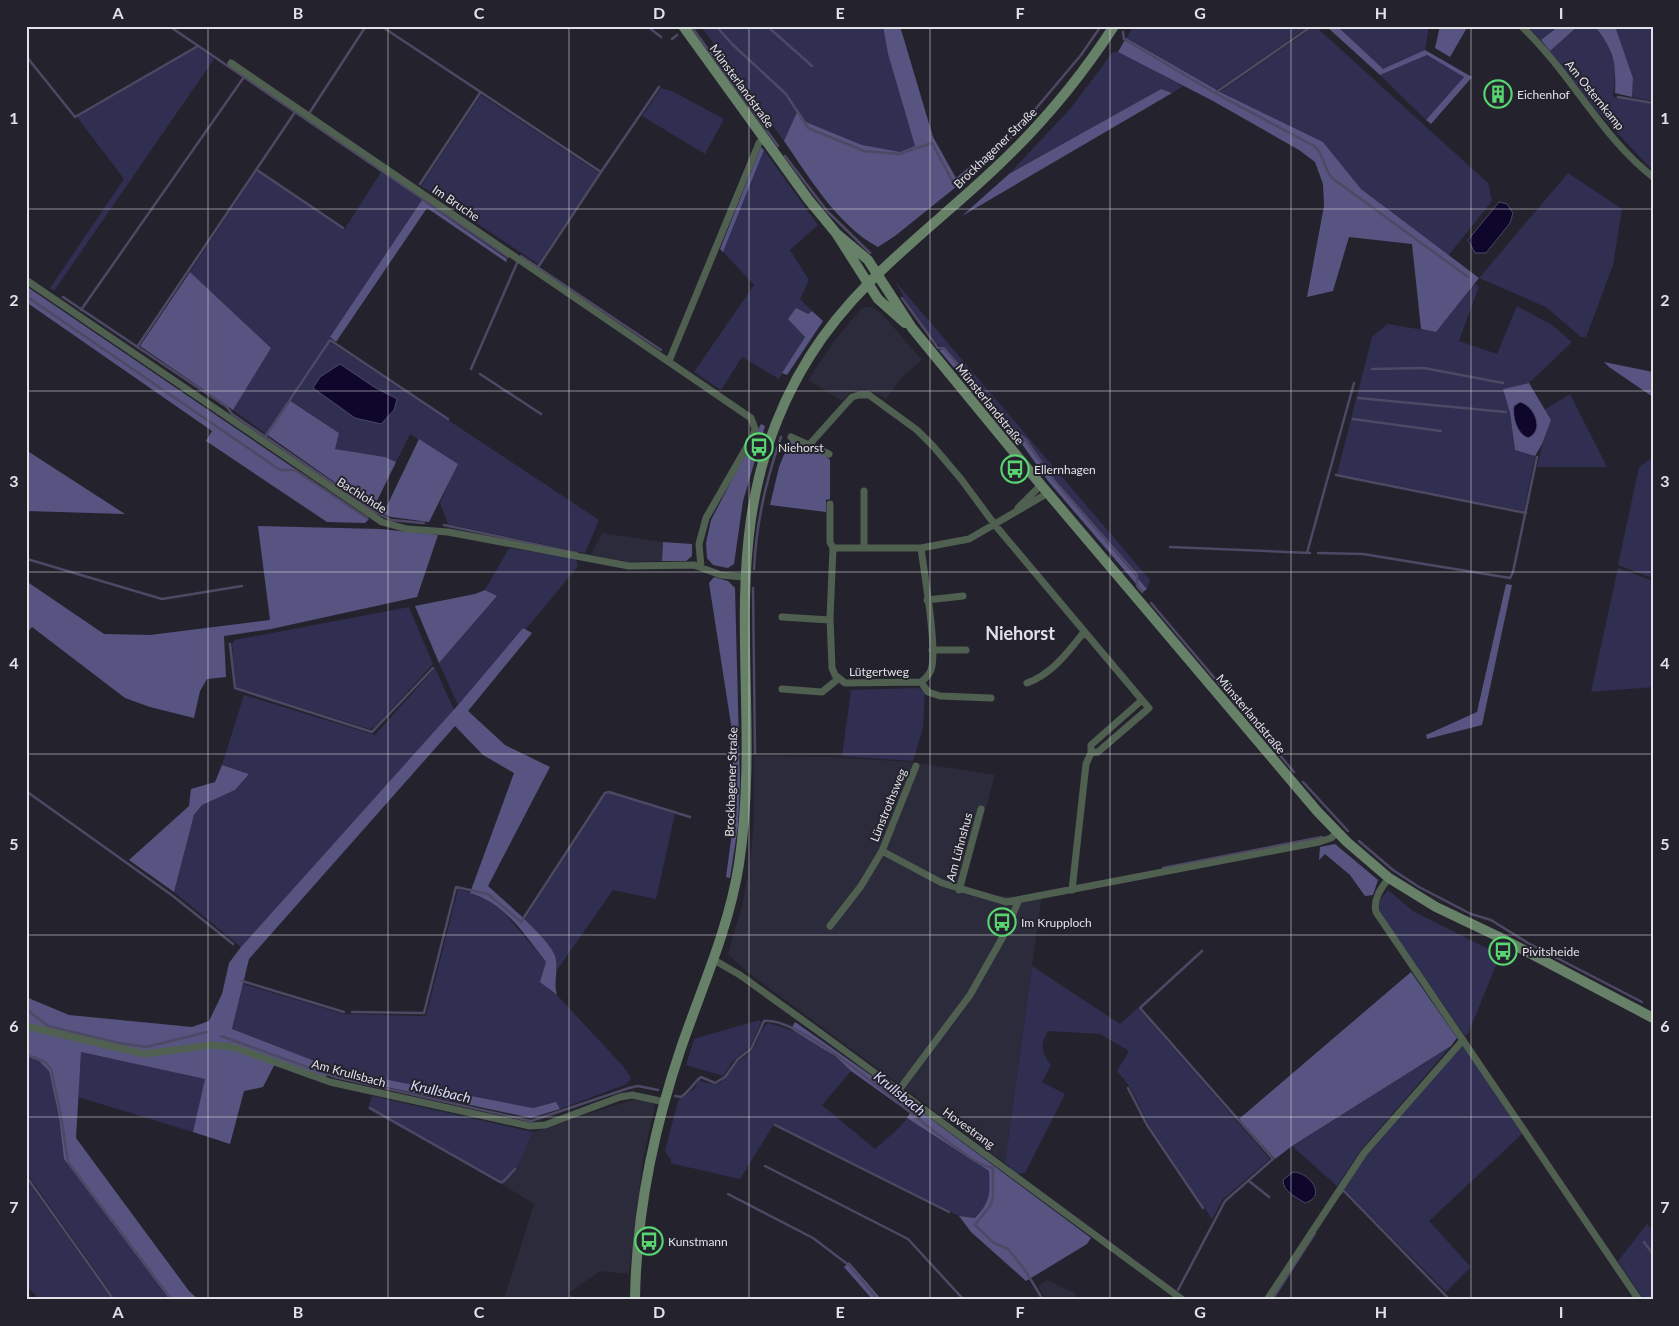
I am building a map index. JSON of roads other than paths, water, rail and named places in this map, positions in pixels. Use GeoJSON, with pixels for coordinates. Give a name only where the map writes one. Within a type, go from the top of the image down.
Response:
{"type":"FeatureCollection","features":[{"type":"Feature","properties":{"kind":"main road","name":"Münsterlandstraße"},"geometry":{"type":"LineString","coordinates":[[683,26],[836,233],[878,299],[912,328]]}},
{"type":"Feature","properties":{"kind":"main road","name":"Brockhagener Straße"},"geometry":{"type":"LineString","coordinates":[[635,1300],[644,1199],[650,1161],[681,1048],[714,960],[733,892],[744,822],[746,780],[744,577],[753,501],[763,457],[773,427],[789,392],[812,353],[838,318],[877,274],[991,173],[1030,134],[1090,62],[1114,26]]}},
{"type":"Feature","properties":{"kind":"main road","name":"Münsterlandstraße"},"geometry":{"type":"LineString","coordinates":[[836,233],[868,260],[912,328],[1044,489],[1337,833],[1389,878],[1436,907],[1498,937],[1653,1018]]}},
{"type":"Feature","properties":{"kind":"street","name":"Am Osternkamp"},"geometry":{"type":"LineString","coordinates":[[1521,26],[1544,50],[1593,114],[1630,156],[1653,177]]}},
{"type":"Feature","properties":{"kind":"street","name":"Im Bruche"},"geometry":{"type":"LineString","coordinates":[[231,63],[747,413],[754,423],[753,436],[706,518],[699,544],[701,566]]}},
{"type":"Feature","properties":{"kind":"street"},"geometry":{"type":"LineString","coordinates":[[669,360],[759,143],[764,138]]}},
{"type":"Feature","properties":{"kind":"street","name":"Bachlohde"},"geometry":{"type":"LineString","coordinates":[[26,280],[382,522],[407,529],[448,532],[629,566],[701,566],[721,575],[744,577]]}},
{"type":"Feature","properties":{"kind":"street"},"geometry":{"type":"LineString","coordinates":[[810,446],[852,397],[869,396],[917,430],[961,479],[995,526],[1149,708],[1098,752],[1091,753],[1086,764],[1072,890]]}},
{"type":"Feature","properties":{"kind":"street"},"geometry":{"type":"LineString","coordinates":[[791,437],[830,454]]}},
{"type":"Feature","properties":{"kind":"street"},"geometry":{"type":"LineString","coordinates":[[833,548],[921,548],[969,539],[995,526],[1017,510],[1031,505],[1044,489]]}},
{"type":"Feature","properties":{"kind":"street"},"geometry":{"type":"LineString","coordinates":[[864,491],[864,548]]}},
{"type":"Feature","properties":{"kind":"street","name":"Lütgertweg"},"geometry":{"type":"LineString","coordinates":[[830,504],[830,542],[833,548],[830,620],[832,668],[838,679],[845,683],[921,682],[931,671],[932,650],[921,548]]}},
{"type":"Feature","properties":{"kind":"street"},"geometry":{"type":"LineString","coordinates":[[927,600],[963,596]]}},
{"type":"Feature","properties":{"kind":"street"},"geometry":{"type":"LineString","coordinates":[[782,617],[830,620]]}},
{"type":"Feature","properties":{"kind":"street"},"geometry":{"type":"LineString","coordinates":[[1028,683],[1039,679],[1050,670],[1084,632]]}},
{"type":"Feature","properties":{"kind":"street"},"geometry":{"type":"LineString","coordinates":[[932,650],[966,650]]}},
{"type":"Feature","properties":{"kind":"street","name":"Lütgertweg"},"geometry":{"type":"LineString","coordinates":[[782,689],[822,692],[838,679]]}},
{"type":"Feature","properties":{"kind":"street","name":"Lütgertweg"},"geometry":{"type":"LineString","coordinates":[[921,682],[928,692],[940,696],[991,698]]}},
{"type":"Feature","properties":{"kind":"street","name":"Lünstrothsweg"},"geometry":{"type":"LineString","coordinates":[[830,926],[861,886],[882,851],[916,766]]}},
{"type":"Feature","properties":{"kind":"street","name":"Am Lühnshus"},"geometry":{"type":"LineString","coordinates":[[959,890],[981,809]]}},
{"type":"Feature","properties":{"kind":"street"},"geometry":{"type":"LineString","coordinates":[[899,1090],[970,995],[1005,933],[1018,902],[1319,842],[1331,838],[1337,833]]}},
{"type":"Feature","properties":{"kind":"street","name":"Lünstrothsweg"},"geometry":{"type":"LineString","coordinates":[[882,851],[959,890],[1006,902],[1018,902]]}},
{"type":"Feature","properties":{"kind":"street"},"geometry":{"type":"LineString","coordinates":[[1389,878],[1377,898],[1376,912],[1639,1300]]}},
{"type":"Feature","properties":{"kind":"street","name":"Hovestrang"},"geometry":{"type":"LineString","coordinates":[[714,960],[740,975],[899,1090],[1183,1300]]}},
{"type":"Feature","properties":{"kind":"street","name":"Am Krullsbach"},"geometry":{"type":"LineString","coordinates":[[26,1026],[144,1054],[212,1045],[233,1047],[330,1082],[530,1126],[545,1125],[620,1097],[632,1095],[665,1102]]}},
{"type":"Feature","properties":{"kind":"street"},"geometry":{"type":"LineString","coordinates":[[1267,1300],[1364,1153],[1463,1040]]}},
{"type":"Feature","properties":{"kind":"waterway"},"geometry":{"type":"LineString","coordinates":[[169,26],[508,257]]}},
{"type":"Feature","properties":{"kind":"waterway"},"geometry":{"type":"LineString","coordinates":[[310,112],[366,26]]}},
{"type":"Feature","properties":{"kind":"waterway"},"geometry":{"type":"LineString","coordinates":[[381,26],[601,172],[538,267]]}},
{"type":"Feature","properties":{"kind":"waterway"},"geometry":{"type":"LineString","coordinates":[[647,26],[661,37]]}},
{"type":"Feature","properties":{"kind":"waterway"},"geometry":{"type":"LineString","coordinates":[[691,26],[778,146]]}},
{"type":"Feature","properties":{"kind":"waterway"},"geometry":{"type":"LineString","coordinates":[[716,26],[732,44],[786,94],[808,128],[864,151],[899,154],[932,143],[955,186],[1012,137],[1081,55],[1101,26]]}},
{"type":"Feature","properties":{"kind":"waterway"},"geometry":{"type":"LineString","coordinates":[[767,26],[812,66]]}},
{"type":"Feature","properties":{"kind":"waterway"},"geometry":{"type":"LineString","coordinates":[[1215,93],[1312,26]]}},
{"type":"Feature","properties":{"kind":"waterway"},"geometry":{"type":"LineString","coordinates":[[1123,32],[1124,39],[1215,93],[1314,146],[1320,153],[1332,178],[1468,277]]}},
{"type":"Feature","properties":{"kind":"waterway"},"geometry":{"type":"LineString","coordinates":[[672,39],[677,35]]}},
{"type":"Feature","properties":{"kind":"waterway"},"geometry":{"type":"LineString","coordinates":[[26,56],[75,117],[198,46]]}},
{"type":"Feature","properties":{"kind":"waterway"},"geometry":{"type":"LineString","coordinates":[[81,310],[244,77]]}},
{"type":"Feature","properties":{"kind":"waterway"},"geometry":{"type":"LineString","coordinates":[[601,172],[659,87]]}},
{"type":"Feature","properties":{"kind":"waterway"},"geometry":{"type":"LineString","coordinates":[[420,184],[480,93]]}},
{"type":"Feature","properties":{"kind":"waterway"},"geometry":{"type":"LineString","coordinates":[[1618,97],[1653,103]]}},
{"type":"Feature","properties":{"kind":"waterway"},"geometry":{"type":"LineString","coordinates":[[137,347],[295,112]]}},
{"type":"Feature","properties":{"kind":"waterway"},"geometry":{"type":"LineString","coordinates":[[785,156],[827,211],[870,253]]}},
{"type":"Feature","properties":{"kind":"waterway"},"geometry":{"type":"LineString","coordinates":[[257,170],[343,228]]}},
{"type":"Feature","properties":{"kind":"waterway"},"geometry":{"type":"LineString","coordinates":[[521,256],[661,350]]}},
{"type":"Feature","properties":{"kind":"waterway"},"geometry":{"type":"LineString","coordinates":[[471,369],[517,263]]}},
{"type":"Feature","properties":{"kind":"waterway"},"geometry":{"type":"LineString","coordinates":[[26,296],[280,470],[295,470],[367,518]]}},
{"type":"Feature","properties":{"kind":"waterway"},"geometry":{"type":"LineString","coordinates":[[63,297],[227,407],[232,414],[372,510],[391,520],[424,523]]}},
{"type":"Feature","properties":{"kind":"waterway"},"geometry":{"type":"LineString","coordinates":[[902,298],[938,348],[944,348],[1011,427],[1026,440],[1053,479],[1137,575],[1137,586],[1142,592]]}},
{"type":"Feature","properties":{"kind":"waterway"},"geometry":{"type":"LineString","coordinates":[[265,437],[330,340],[448,419]]}},
{"type":"Feature","properties":{"kind":"waterway"},"geometry":{"type":"LineString","coordinates":[[1372,369],[1424,368],[1503,383]]}},
{"type":"Feature","properties":{"kind":"waterway"},"geometry":{"type":"LineString","coordinates":[[480,374],[541,414]]}},
{"type":"Feature","properties":{"kind":"waterway"},"geometry":{"type":"LineString","coordinates":[[1307,553],[1354,383]]}},
{"type":"Feature","properties":{"kind":"waterway"},"geometry":{"type":"LineString","coordinates":[[1358,398],[1506,412]]}},
{"type":"Feature","properties":{"kind":"waterway"},"geometry":{"type":"LineString","coordinates":[[1353,419],[1441,431]]}},
{"type":"Feature","properties":{"kind":"waterway"},"geometry":{"type":"LineString","coordinates":[[754,569],[757,535],[763,502],[781,437]]}},
{"type":"Feature","properties":{"kind":"waterway"},"geometry":{"type":"LineString","coordinates":[[1318,553],[1363,554],[1510,578],[1513,572],[1537,457]]}},
{"type":"Feature","properties":{"kind":"waterway"},"geometry":{"type":"LineString","coordinates":[[1336,475],[1526,513]]}},
{"type":"Feature","properties":{"kind":"waterway"},"geometry":{"type":"LineString","coordinates":[[444,525],[577,553]]}},
{"type":"Feature","properties":{"kind":"waterway"},"geometry":{"type":"LineString","coordinates":[[1170,547],[1310,553]]}},
{"type":"Feature","properties":{"kind":"waterway"},"geometry":{"type":"LineString","coordinates":[[27,559],[162,599],[242,586]]}},
{"type":"Feature","properties":{"kind":"waterway"},"geometry":{"type":"LineString","coordinates":[[753,588],[755,753]]}},
{"type":"Feature","properties":{"kind":"waterway"},"geometry":{"type":"LineString","coordinates":[[1151,603],[1294,772]]}},
{"type":"Feature","properties":{"kind":"waterway"},"geometry":{"type":"LineString","coordinates":[[230,644],[235,688],[372,732],[433,668]]}},
{"type":"Feature","properties":{"kind":"waterway"},"geometry":{"type":"LineString","coordinates":[[1303,782],[1348,831]]}},
{"type":"Feature","properties":{"kind":"waterway"},"geometry":{"type":"LineString","coordinates":[[26,791],[173,896],[233,944]]}},
{"type":"Feature","properties":{"kind":"waterway"},"geometry":{"type":"LineString","coordinates":[[352,1012],[424,1013],[456,887],[488,894],[521,922],[605,793],[609,792],[690,817]]}},
{"type":"Feature","properties":{"kind":"waterway"},"geometry":{"type":"LineString","coordinates":[[1163,868],[1322,837]]}},
{"type":"Feature","properties":{"kind":"waterway"},"geometry":{"type":"LineString","coordinates":[[1359,841],[1393,870],[1419,887],[1471,914],[1491,920],[1528,943],[1642,1002]]}},
{"type":"Feature","properties":{"kind":"waterway"},"geometry":{"type":"LineString","coordinates":[[1178,1290],[1225,1201],[1273,1159],[1140,1008],[1202,951]]}},
{"type":"Feature","properties":{"kind":"waterway"},"geometry":{"type":"LineString","coordinates":[[242,981],[344,1012]]}},
{"type":"Feature","properties":{"kind":"waterway","name":"Krullsbach"},"geometry":{"type":"LineString","coordinates":[[26,1009],[48,1026],[119,1043],[146,1047],[207,1032]]}},
{"type":"Feature","properties":{"kind":"waterway","name":"Krullsbach"},"geometry":{"type":"LineString","coordinates":[[675,1096],[681,1097],[701,1077],[715,1083],[725,1077],[738,1059],[751,1049],[764,1021],[782,1024],[804,1034],[857,1070],[969,1157],[993,1168],[993,1198],[990,1206],[975,1225],[994,1243],[1008,1249],[1025,1270],[1043,1300]]}},
{"type":"Feature","properties":{"kind":"waterway","name":"Krullsbach"},"geometry":{"type":"LineString","coordinates":[[221,1036],[335,1077],[531,1121],[629,1088],[638,1086],[658,1090]]}},
{"type":"Feature","properties":{"kind":"waterway"},"geometry":{"type":"LineString","coordinates":[[26,1054],[45,1062],[51,1069],[68,1162],[172,1300]]}},
{"type":"Feature","properties":{"kind":"waterway"},"geometry":{"type":"LineString","coordinates":[[1128,1088],[1147,1125],[1203,1208]]}},
{"type":"Feature","properties":{"kind":"waterway"},"geometry":{"type":"LineString","coordinates":[[370,1108],[500,1182],[503,1182],[515,1169]]}},
{"type":"Feature","properties":{"kind":"waterway"},"geometry":{"type":"LineString","coordinates":[[775,1125],[949,1212]]}},
{"type":"Feature","properties":{"kind":"waterway"},"geometry":{"type":"LineString","coordinates":[[765,1166],[908,1239],[964,1300]]}},
{"type":"Feature","properties":{"kind":"waterway"},"geometry":{"type":"LineString","coordinates":[[26,1176],[114,1300]]}},
{"type":"Feature","properties":{"kind":"waterway"},"geometry":{"type":"LineString","coordinates":[[1249,1181],[1269,1197]]}},
{"type":"Feature","properties":{"kind":"waterway"},"geometry":{"type":"LineString","coordinates":[[1341,1193],[1343,1190],[1450,1300]]}},
{"type":"Feature","properties":{"kind":"waterway"},"geometry":{"type":"LineString","coordinates":[[728,1194],[813,1238],[850,1266],[878,1300]]}},
{"type":"Feature","properties":{"kind":"waterway"},"geometry":{"type":"LineString","coordinates":[[1272,1300],[1315,1233]]}},
{"type":"Feature","properties":{"kind":"waterway"},"geometry":{"type":"LineString","coordinates":[[1644,1242],[1653,1254]]}},
{"type":"Feature","properties":{"kind":"place","name":"Eichenhof"},"geometry":{"type":"Point","coordinates":[1498,94]}},
{"type":"Feature","properties":{"kind":"place","name":"Niehorst"},"geometry":{"type":"Point","coordinates":[759,447]}},
{"type":"Feature","properties":{"kind":"place","name":"Ellernhagen"},"geometry":{"type":"Point","coordinates":[1015,469]}},
{"type":"Feature","properties":{"kind":"place","name":"Im Krupploch"},"geometry":{"type":"Point","coordinates":[1002,922]}},
{"type":"Feature","properties":{"kind":"place","name":"Pivitsheide"},"geometry":{"type":"Point","coordinates":[1503,951]}},
{"type":"Feature","properties":{"kind":"place","name":"Kunstmann"},"geometry":{"type":"Point","coordinates":[649,1241]}},
{"type":"Feature","properties":{"kind":"district","name":"Niehorst"},"geometry":{"type":"Point","coordinates":[1020,633]}}]}
